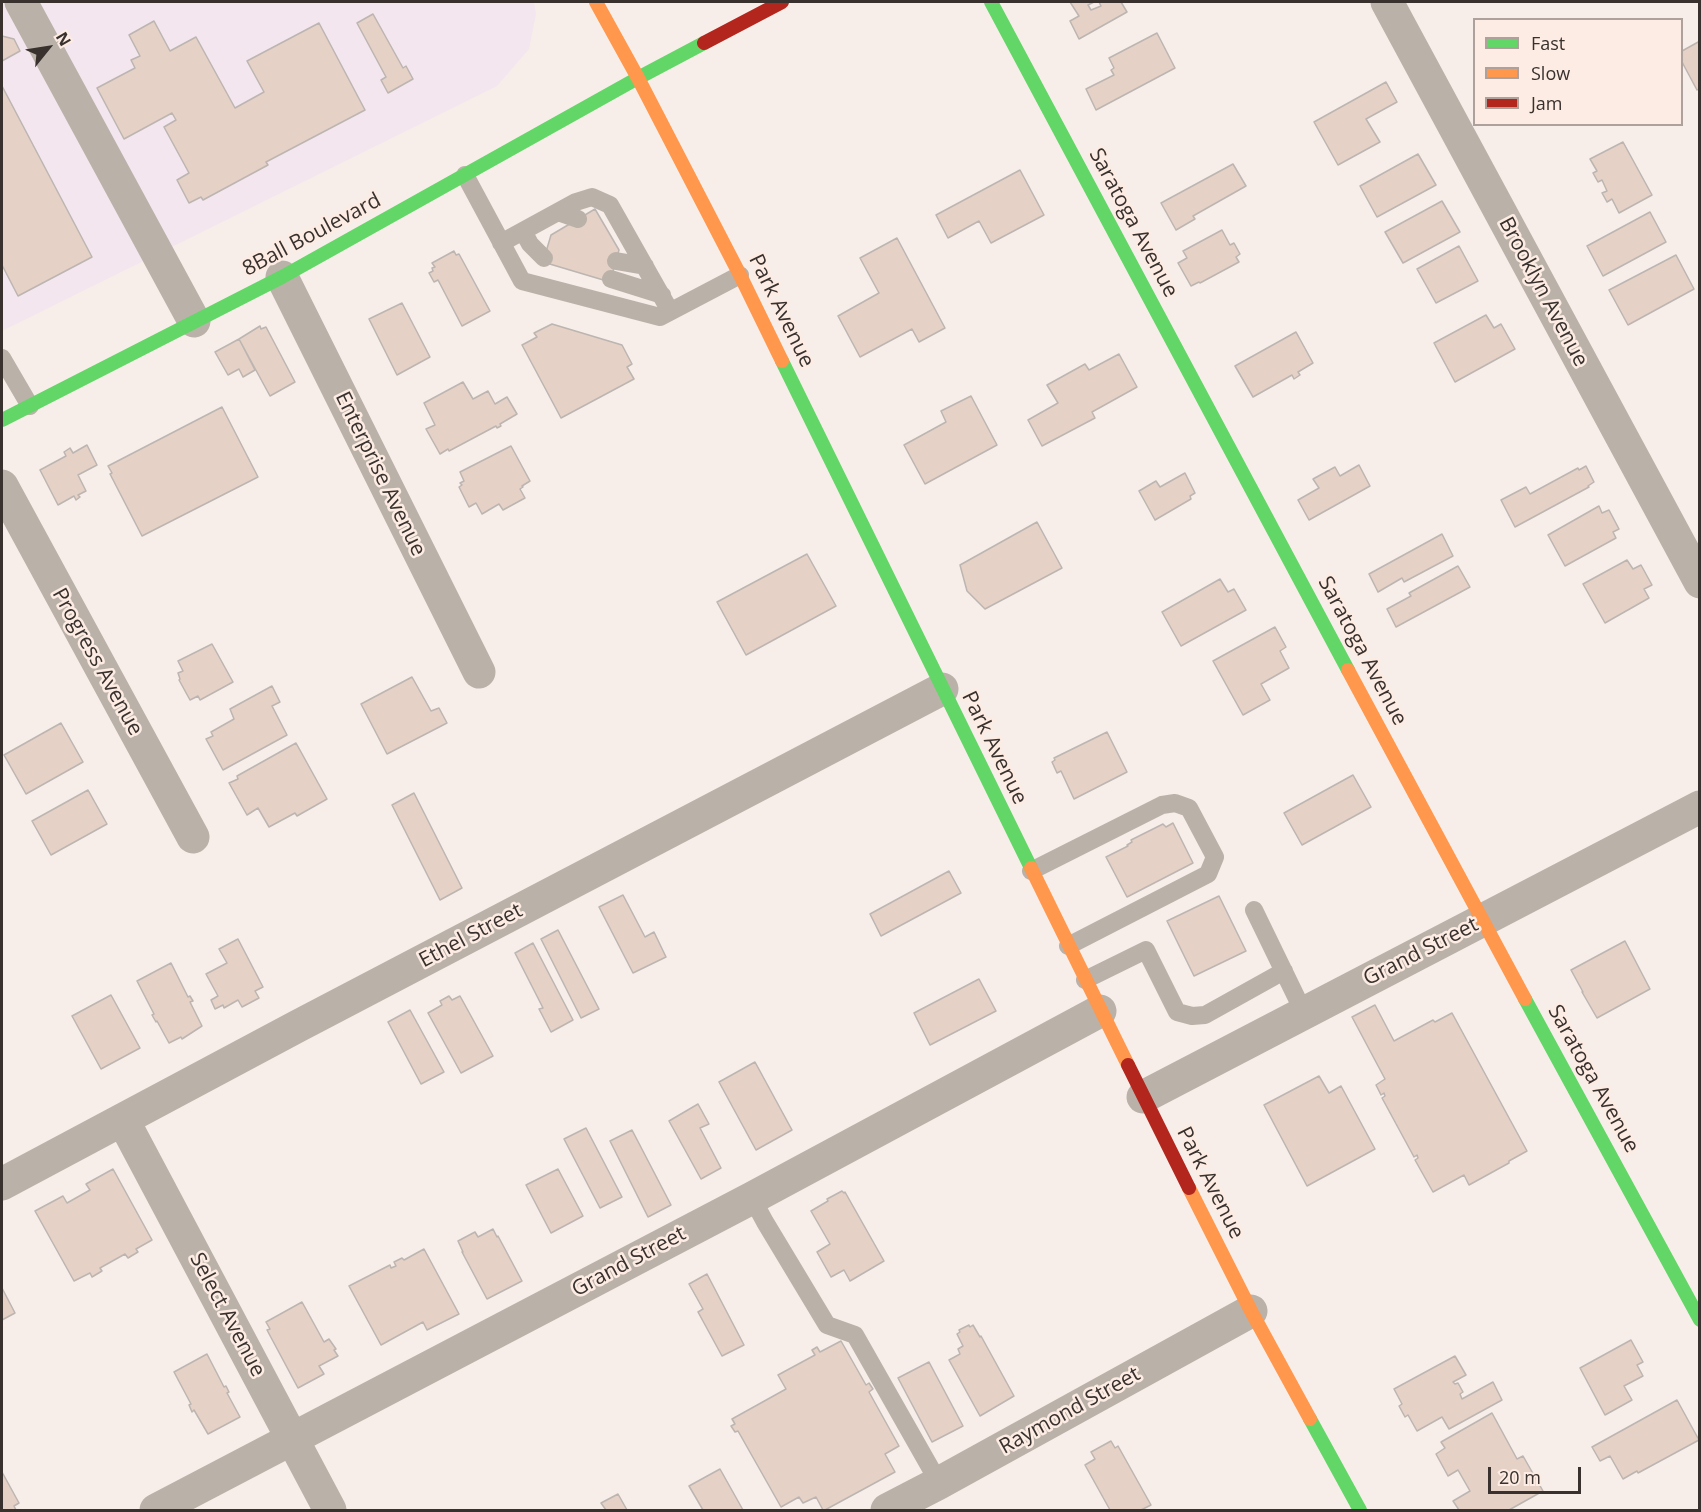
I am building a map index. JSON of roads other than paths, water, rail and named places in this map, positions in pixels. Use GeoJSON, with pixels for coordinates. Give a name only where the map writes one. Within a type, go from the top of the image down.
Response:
{"type":"FeatureCollection","features":[{"type":"Feature","properties":{"kind":"main road","name":"Park Avenue"},"geometry":{"type":"LineString","coordinates":[[596,2],[740,275],[1100,1011],[1251,1311],[1360,1510]]}},
{"type":"Feature","properties":{"kind":"main road","name":"8Ball Boulevard"},"geometry":{"type":"LineString","coordinates":[[2,420],[282,277],[638,78],[782,2]]}},
{"type":"Feature","properties":{"kind":"main road","name":"Saratoga Avenue"},"geometry":{"type":"LineString","coordinates":[[991,2],[1482,921],[1700,1320]]}},
{"type":"Feature","properties":{"kind":"street"},"geometry":{"type":"LineString","coordinates":[[21,2],[194,321]]}},
{"type":"Feature","properties":{"kind":"street","name":"Brooklyn Avenue"},"geometry":{"type":"LineString","coordinates":[[1387,2],[1700,582]]}},
{"type":"Feature","properties":{"kind":"street","name":"Enterprise Avenue"},"geometry":{"type":"LineString","coordinates":[[282,277],[478,672]]}},
{"type":"Feature","properties":{"kind":"street","name":"Progress Avenue"},"geometry":{"type":"LineString","coordinates":[[2,486],[193,837]]}},
{"type":"Feature","properties":{"kind":"street","name":"Ethel Street"},"geometry":{"type":"LineString","coordinates":[[2,1184],[942,689]]}},
{"type":"Feature","properties":{"kind":"street","name":"Grand Street"},"geometry":{"type":"LineString","coordinates":[[1143,1097],[1700,807]]}},
{"type":"Feature","properties":{"kind":"street","name":"Grand Street"},"geometry":{"type":"LineString","coordinates":[[156,1510],[752,1198],[1100,1011]]}},
{"type":"Feature","properties":{"kind":"street","name":"Select Avenue"},"geometry":{"type":"LineString","coordinates":[[123,1120],[330,1510]]}},
{"type":"Feature","properties":{"kind":"street","name":"Raymond Street"},"geometry":{"type":"LineString","coordinates":[[888,1510],[1251,1311]]}},
{"type":"Feature","properties":{"kind":"lane"},"geometry":{"type":"LineString","coordinates":[[465,175],[522,281],[660,317],[666,303]]}},
{"type":"Feature","properties":{"kind":"lane"},"geometry":{"type":"LineString","coordinates":[[501,243],[537,244],[558,212],[576,202],[592,197],[610,205],[666,303]]}},
{"type":"Feature","properties":{"kind":"lane"},"geometry":{"type":"LineString","coordinates":[[558,212],[578,219]]}},
{"type":"Feature","properties":{"kind":"lane"},"geometry":{"type":"LineString","coordinates":[[607,228],[628,236]]}},
{"type":"Feature","properties":{"kind":"lane"},"geometry":{"type":"LineString","coordinates":[[616,261],[645,266]]}},
{"type":"Feature","properties":{"kind":"lane"},"geometry":{"type":"LineString","coordinates":[[611,279],[666,303],[740,275]]}},
{"type":"Feature","properties":{"kind":"lane"},"geometry":{"type":"LineString","coordinates":[[2,358],[30,406]]}},
{"type":"Feature","properties":{"kind":"lane"},"geometry":{"type":"LineString","coordinates":[[1031,871],[1162,805],[1175,803],[1189,808],[1215,857],[1208,874],[1068,946]]}},
{"type":"Feature","properties":{"kind":"lane"},"geometry":{"type":"LineString","coordinates":[[1254,910],[1304,1013]]}},
{"type":"Feature","properties":{"kind":"lane"},"geometry":{"type":"LineString","coordinates":[[1085,980],[1146,950],[1177,1012],[1192,1016],[1205,1016],[1284,972]]}},
{"type":"Feature","properties":{"kind":"lane"},"geometry":{"type":"LineString","coordinates":[[752,1198],[827,1325],[855,1335],[939,1483]]}}]}
